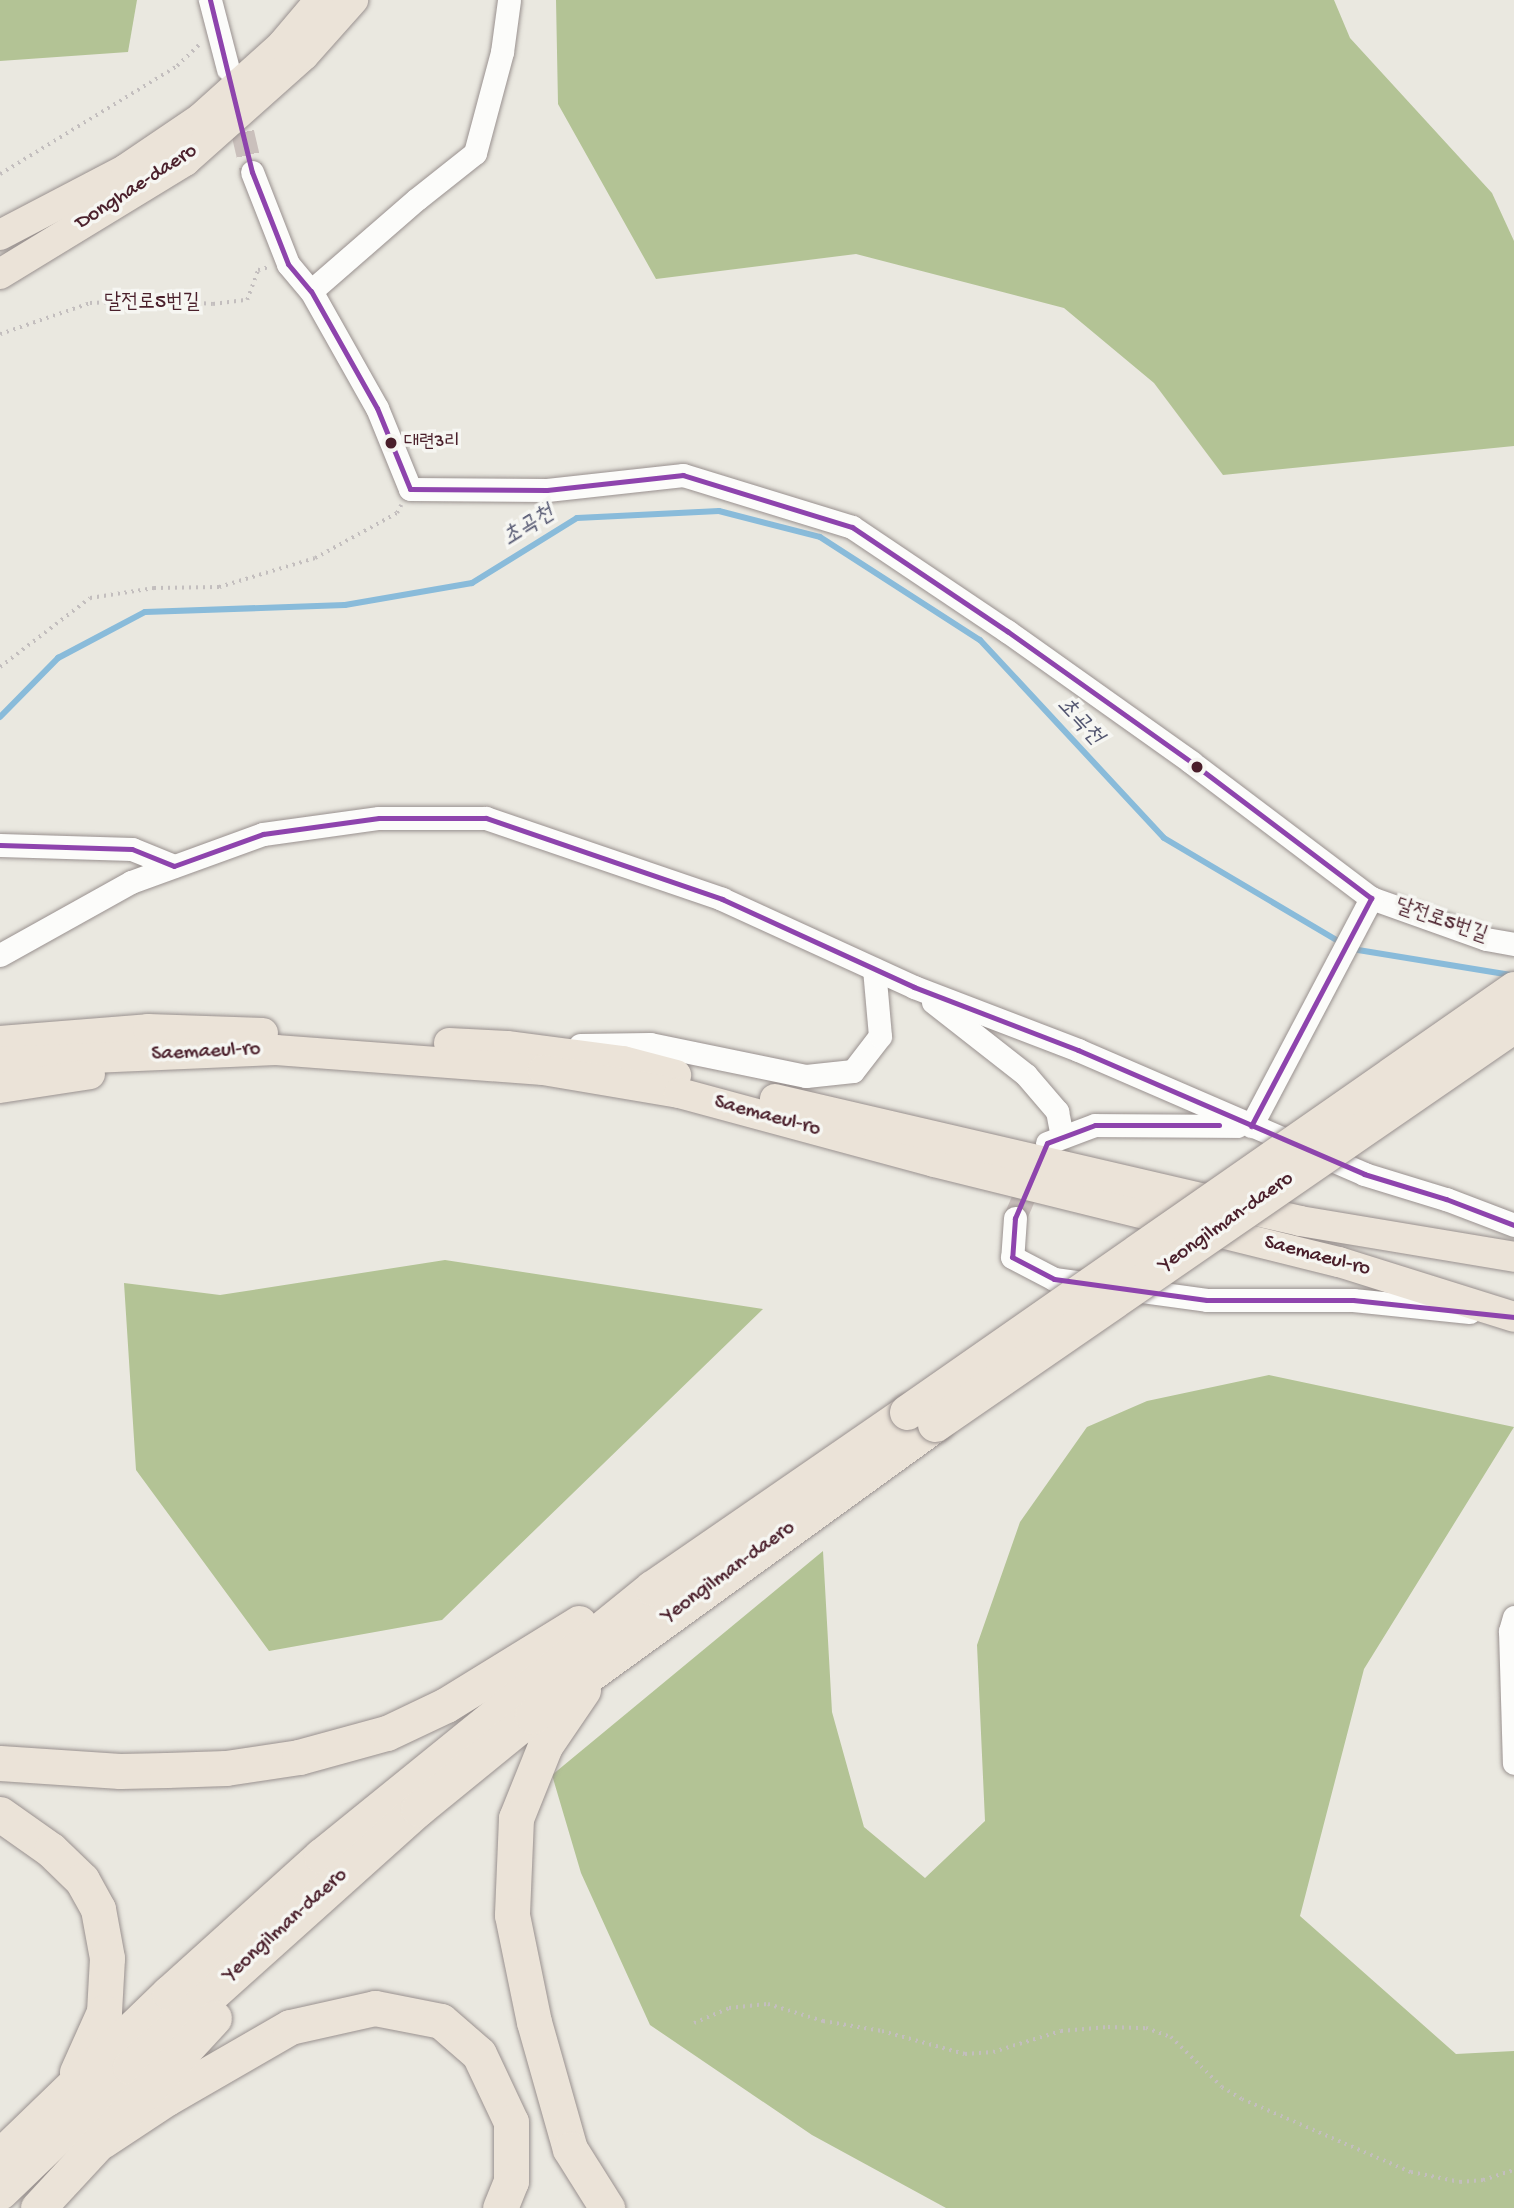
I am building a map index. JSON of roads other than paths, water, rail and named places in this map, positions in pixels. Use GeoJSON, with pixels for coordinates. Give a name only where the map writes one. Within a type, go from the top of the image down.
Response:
{"type":"FeatureCollection","features":[{"type":"Feature","properties":{"kind":"highway","name":"Yeongilman-daero"},"geometry":{"type":"LineString","coordinates":[[0,2192],[277,1934],[418,1809],[921,1418],[1514,989]]}},
{"type":"Feature","properties":{"kind":"highway","name":"Yeongilman-daero"},"geometry":{"type":"LineString","coordinates":[[0,2156],[169,1993],[321,1856],[652,1588],[921,1418],[1514,1025]]}},
{"type":"Feature","properties":{"kind":"highway"},"geometry":{"type":"LineString","coordinates":[[0,1763],[120,1771],[226,1768],[299,1757],[348,1745],[387,1733],[446,1705],[597,1613],[652,1588]]}},
{"type":"Feature","properties":{"kind":"highway"},"geometry":{"type":"LineString","coordinates":[[598,1668],[545,1746],[516,1818],[512,1915],[534,2022],[570,2149],[607,2208]]}},
{"type":"Feature","properties":{"kind":"highway"},"geometry":{"type":"LineString","coordinates":[[0,1814],[51,1850],[82,1880],[98,1909],[107,1958],[104,2012],[69,2090]]}},
{"type":"Feature","properties":{"kind":"highway"},"geometry":{"type":"LineString","coordinates":[[38,2208],[235,1995],[277,1934]]}},
{"type":"Feature","properties":{"kind":"highway"},"geometry":{"type":"LineString","coordinates":[[102,2141],[167,2098],[290,2027],[375,2008],[441,2021],[480,2054],[511,2122],[511,2181],[500,2208]]}},
{"type":"Feature","properties":{"kind":"main road"},"geometry":{"type":"LineString","coordinates":[[0,235],[126,169],[201,118],[282,45],[320,0]]}},
{"type":"Feature","properties":{"kind":"main road","name":"Donghae-daero"},"geometry":{"type":"LineString","coordinates":[[0,274],[185,161],[304,55],[352,0]]}},
{"type":"Feature","properties":{"kind":"main road","name":"Saemaeul-ro"},"geometry":{"type":"LineString","coordinates":[[0,1041],[148,1029],[507,1046],[623,1061],[750,1094],[1300,1221],[1514,1257]]}},
{"type":"Feature","properties":{"kind":"main road"},"geometry":{"type":"LineString","coordinates":[[0,1088],[276,1050]]}},
{"type":"Feature","properties":{"kind":"main road","name":"Saemaeul-ro"},"geometry":{"type":"LineString","coordinates":[[0,1062],[276,1050],[543,1070],[678,1093],[934,1162],[1339,1262],[1513,1317]]}},
{"type":"Feature","properties":{"kind":"street"},"geometry":{"type":"LineString","coordinates":[[210,0],[228,69]]}},
{"type":"Feature","properties":{"kind":"street"},"geometry":{"type":"LineString","coordinates":[[253,172],[288,264],[311,291],[417,199],[475,153],[502,52],[509,0]]}},
{"type":"Feature","properties":{"kind":"street","name":"달전로5번길"},"geometry":{"type":"LineString","coordinates":[[311,291],[377,408],[410,489],[547,490],[683,475],[852,527],[1007,631],[1191,762],[1371,898],[1486,939],[1514,944]]}},
{"type":"Feature","properties":{"kind":"street"},"geometry":{"type":"LineString","coordinates":[[0,955],[131,882],[263,834],[379,818],[486,818],[722,899],[914,987],[1078,1049],[1364,1174],[1446,1199],[1514,1225]]}},
{"type":"Feature","properties":{"kind":"street"},"geometry":{"type":"LineString","coordinates":[[0,845],[132,849],[174,866]]}},
{"type":"Feature","properties":{"kind":"street"},"geometry":{"type":"LineString","coordinates":[[1251,1126],[1331,979],[1371,898]]}},
{"type":"Feature","properties":{"kind":"street"},"geometry":{"type":"LineString","coordinates":[[507,1046],[650,1044],[806,1076],[853,1071],[880,1036],[874,969]]}},
{"type":"Feature","properties":{"kind":"street"},"geometry":{"type":"LineString","coordinates":[[914,987],[1026,1075],[1057,1111],[1054,1140],[1095,1125],[1182,1123],[1251,1126]]}},
{"type":"Feature","properties":{"kind":"street"},"geometry":{"type":"LineString","coordinates":[[1015,1218],[1012,1257],[1054,1279],[1207,1300],[1353,1300],[1513,1317]]}},
{"type":"Feature","properties":{"kind":"street"},"geometry":{"type":"LineString","coordinates":[[1514,1617],[1510,1631],[1514,1763]]}},
{"type":"Feature","properties":{"kind":"waterway","name":"초곡천"},"geometry":{"type":"LineString","coordinates":[[0,717],[58,658],[145,612],[345,605],[472,583],[577,518],[719,511],[820,537],[980,640],[1164,838],[1352,949],[1511,975]]}},
{"type":"Feature","properties":{"kind":"tunnel"},"geometry":{"type":"LineString","coordinates":[[235,99],[252,172]]}},
{"type":"Feature","properties":{"kind":"tunnel"},"geometry":{"type":"LineString","coordinates":[[1015,1218],[1035,1171]]}},
{"type":"Feature","properties":{"kind":"place","name":"대련3리"},"geometry":{"type":"Point","coordinates":[391,443]}}]}
